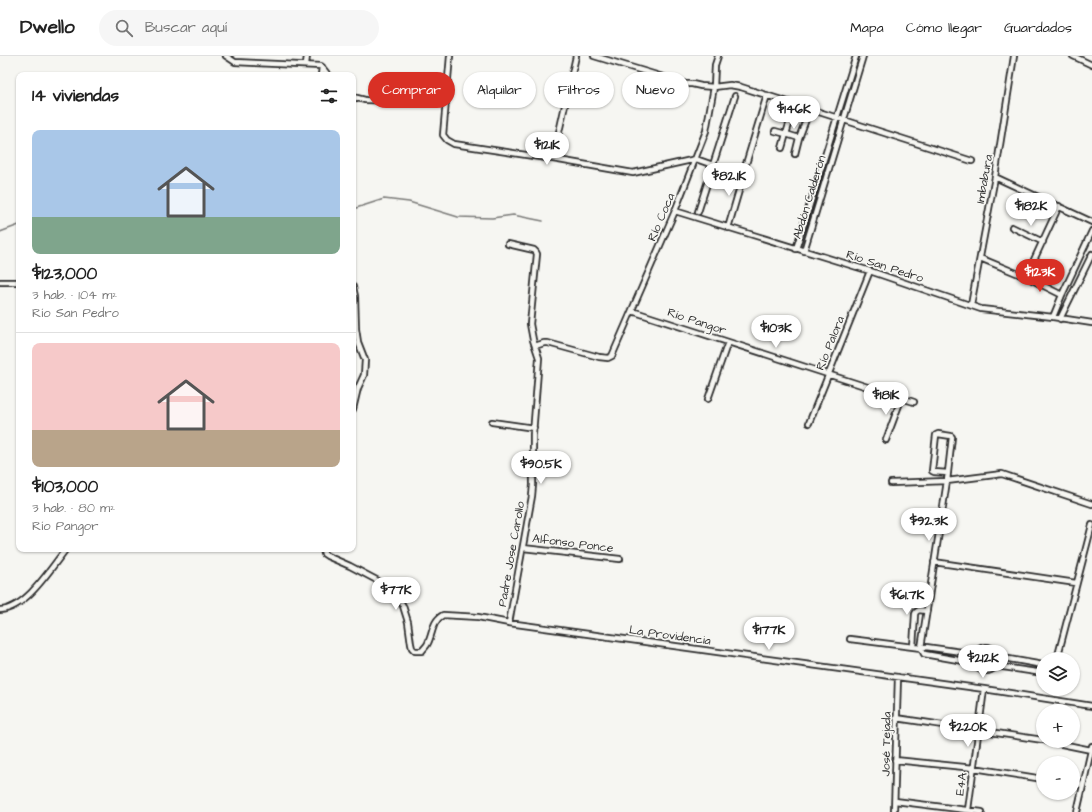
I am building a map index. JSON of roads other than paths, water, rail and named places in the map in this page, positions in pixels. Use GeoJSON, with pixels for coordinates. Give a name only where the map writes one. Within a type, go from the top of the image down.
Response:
{"type":"FeatureCollection","features":[{"type":"Feature","properties":{"kind":"street"},"geometry":{"type":"LineString","coordinates":[[226,56],[235,62],[306,64],[322,66],[326,72]]}},
{"type":"Feature","properties":{"kind":"street"},"geometry":{"type":"LineString","coordinates":[[306,64],[307,56]]}},
{"type":"Feature","properties":{"kind":"street"},"geometry":{"type":"LineString","coordinates":[[449,72],[450,56]]}},
{"type":"Feature","properties":{"kind":"street"},"geometry":{"type":"LineString","coordinates":[[552,159],[576,56]]}},
{"type":"Feature","properties":{"kind":"street"},"geometry":{"type":"LineString","coordinates":[[594,56],[686,84],[714,87],[730,85],[741,87],[972,161]]}},
{"type":"Feature","properties":{"kind":"street","name":"Río Coca"},"geometry":{"type":"LineString","coordinates":[[535,346],[548,343],[599,357],[610,358],[612,356],[675,211],[706,131],[714,87],[715,65],[718,56]]}},
{"type":"Feature","properties":{"kind":"street","name":"Abdón Calderón"},"geometry":{"type":"LineString","coordinates":[[796,249],[856,56]]}},
{"type":"Feature","properties":{"kind":"street","name":"Abdón Calderón"},"geometry":{"type":"LineString","coordinates":[[804,251],[863,56]]}},
{"type":"Feature","properties":{"kind":"street","name":"Imbabura"},"geometry":{"type":"LineString","coordinates":[[971,305],[995,177],[1014,56]]}},
{"type":"Feature","properties":{"kind":"street"},"geometry":{"type":"LineString","coordinates":[[1073,56],[1085,58],[1092,65]]}},
{"type":"Feature","properties":{"kind":"street"},"geometry":{"type":"LineString","coordinates":[[321,72],[322,66]]}},
{"type":"Feature","properties":{"kind":"street"},"geometry":{"type":"LineString","coordinates":[[746,164],[767,95]]}},
{"type":"Feature","properties":{"kind":"street"},"geometry":{"type":"LineString","coordinates":[[698,212],[735,96]]}},
{"type":"Feature","properties":{"kind":"street"},"geometry":{"type":"LineString","coordinates":[[356,98],[368,100]]}},
{"type":"Feature","properties":{"kind":"street"},"geometry":{"type":"LineString","coordinates":[[446,108],[443,135],[447,140],[454,144],[633,173],[696,159],[714,165]]}},
{"type":"Feature","properties":{"kind":"street"},"geometry":{"type":"LineString","coordinates":[[795,154],[799,138],[810,109]]}},
{"type":"Feature","properties":{"kind":"street"},"geometry":{"type":"LineString","coordinates":[[782,148],[793,112]]}},
{"type":"Feature","properties":{"kind":"street"},"geometry":{"type":"LineString","coordinates":[[775,131],[799,138]]}},
{"type":"Feature","properties":{"kind":"street"},"geometry":{"type":"LineString","coordinates":[[728,228],[745,170]]}},
{"type":"Feature","properties":{"kind":"street"},"geometry":{"type":"LineString","coordinates":[[995,177],[1092,222]]}},
{"type":"Feature","properties":{"kind":"street"},"geometry":{"type":"LineString","coordinates":[[1026,277],[1060,206]]}},
{"type":"Feature","properties":{"kind":"street","name":"Río San Pedro"},"geometry":{"type":"LineString","coordinates":[[675,211],[870,271],[981,309],[1092,323]]}},
{"type":"Feature","properties":{"kind":"street"},"geometry":{"type":"LineString","coordinates":[[1012,228],[1043,242]]}},
{"type":"Feature","properties":{"kind":"street"},"geometry":{"type":"LineString","coordinates":[[1053,317],[1092,231]]}},
{"type":"Feature","properties":{"kind":"street","name":"Padre Jose Carollo"},"geometry":{"type":"LineString","coordinates":[[508,244],[534,250],[537,254],[530,324],[539,358],[534,428],[532,496],[509,623]]}},
{"type":"Feature","properties":{"kind":"street"},"geometry":{"type":"LineString","coordinates":[[1060,319],[1092,254]]}},
{"type":"Feature","properties":{"kind":"street"},"geometry":{"type":"LineString","coordinates":[[980,258],[1026,277],[1062,295]]}},
{"type":"Feature","properties":{"kind":"street","name":"Río Palora"},"geometry":{"type":"LineString","coordinates":[[809,423],[870,271]]}},
{"type":"Feature","properties":{"kind":"street"},"geometry":{"type":"LineString","coordinates":[[0,282],[16,282]]}},
{"type":"Feature","properties":{"kind":"street","name":"Río Pangor"},"geometry":{"type":"LineString","coordinates":[[632,311],[914,402]]}},
{"type":"Feature","properties":{"kind":"street"},"geometry":{"type":"LineString","coordinates":[[356,329],[358,342],[365,360],[364,375],[356,396]]}},
{"type":"Feature","properties":{"kind":"street"},"geometry":{"type":"LineString","coordinates":[[708,399],[728,342]]}},
{"type":"Feature","properties":{"kind":"street"},"geometry":{"type":"LineString","coordinates":[[886,440],[902,397]]}},
{"type":"Feature","properties":{"kind":"street"},"geometry":{"type":"LineString","coordinates":[[492,422],[534,428]]}},
{"type":"Feature","properties":{"kind":"street"},"geometry":{"type":"LineString","coordinates":[[948,473],[934,472],[932,469],[936,435],[938,434],[952,436],[948,473],[947,481],[921,648],[924,654],[975,663]]}},
{"type":"Feature","properties":{"kind":"street"},"geometry":{"type":"LineString","coordinates":[[891,482],[947,481],[1002,474],[1092,504]]}},
{"type":"Feature","properties":{"kind":"street"},"geometry":{"type":"LineString","coordinates":[[1059,652],[1092,525]]}},
{"type":"Feature","properties":{"kind":"street","name":"Alfonso Ponce"},"geometry":{"type":"LineString","coordinates":[[522,548],[620,559]]}},
{"type":"Feature","properties":{"kind":"street"},"geometry":{"type":"LineString","coordinates":[[0,610],[21,602],[29,595],[64,552]]}},
{"type":"Feature","properties":{"kind":"street","name":"La Providencia"},"geometry":{"type":"LineString","coordinates":[[324,552],[327,556],[386,585],[397,595],[403,606],[408,622],[412,648],[415,651],[422,651],[428,643],[435,622],[438,617],[443,615],[478,618],[984,688],[1092,706]]}},
{"type":"Feature","properties":{"kind":"street"},"geometry":{"type":"LineString","coordinates":[[934,562],[1076,584]]}},
{"type":"Feature","properties":{"kind":"street"},"geometry":{"type":"LineString","coordinates":[[913,647],[915,614],[919,610],[927,611]]}},
{"type":"Feature","properties":{"kind":"street"},"geometry":{"type":"LineString","coordinates":[[850,639],[976,654]]}},
{"type":"Feature","properties":{"kind":"street"},"geometry":{"type":"LineString","coordinates":[[983,648],[992,649],[996,652],[998,657],[996,666],[989,671],[984,671],[977,667],[974,658],[979,650],[983,648]]}},
{"type":"Feature","properties":{"kind":"street"},"geometry":{"type":"LineString","coordinates":[[998,657],[1036,663]]}},
{"type":"Feature","properties":{"kind":"street"},"geometry":{"type":"LineString","coordinates":[[996,666],[1036,672]]}},
{"type":"Feature","properties":{"kind":"street","name":"José Tejada"},"geometry":{"type":"LineString","coordinates":[[894,812],[898,677]]}},
{"type":"Feature","properties":{"kind":"street","name":"E4A"},"geometry":{"type":"LineString","coordinates":[[968,810],[984,688]]}},
{"type":"Feature","properties":{"kind":"street"},"geometry":{"type":"LineString","coordinates":[[896,718],[1036,739]]}},
{"type":"Feature","properties":{"kind":"street"},"geometry":{"type":"LineString","coordinates":[[1077,812],[1092,748],[1080,746]]}},
{"type":"Feature","properties":{"kind":"street"},"geometry":{"type":"LineString","coordinates":[[895,760],[974,768],[1036,778]]}},
{"type":"Feature","properties":{"kind":"street"},"geometry":{"type":"LineString","coordinates":[[895,801],[982,812]]}},
{"type":"Feature","properties":{"kind":"waterway"},"geometry":{"type":"LineString","coordinates":[[356,208],[384,199],[409,202],[458,217],[492,218],[513,215],[543,221]]}},
{"type":"Feature","properties":{"kind":"waterway"},"geometry":{"type":"LineString","coordinates":[[0,232],[16,226]]}}]}
